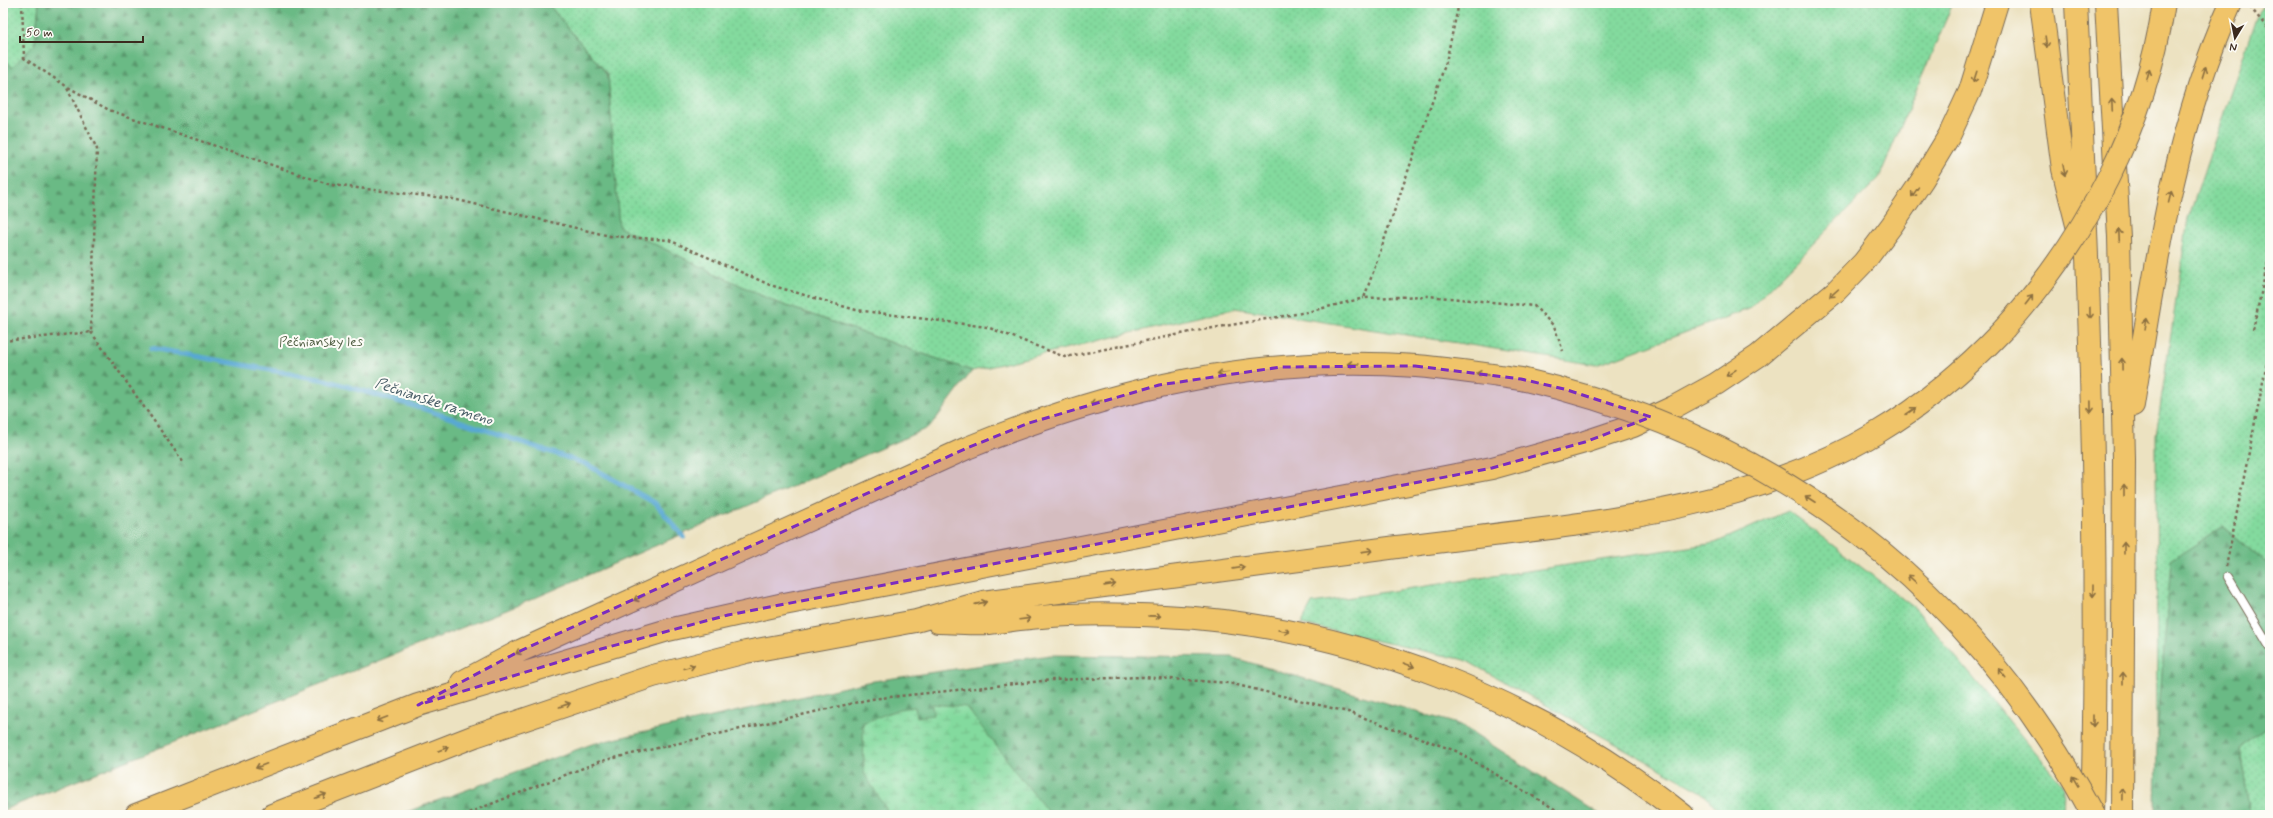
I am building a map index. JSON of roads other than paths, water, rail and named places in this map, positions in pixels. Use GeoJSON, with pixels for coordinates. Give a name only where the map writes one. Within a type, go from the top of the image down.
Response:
{"type":"FeatureCollection","features":[{"type":"Feature","properties":{"kind":"highway"},"geometry":{"type":"LineString","coordinates":[[136,815],[418,705],[600,649],[728,616],[1492,468],[1563,449],[1633,426],[1716,384],[1758,356],[1836,291],[1864,262],[1924,180],[1949,136],[1970,92],[1997,3]]}},
{"type":"Feature","properties":{"kind":"highway"},"geometry":{"type":"LineString","coordinates":[[2041,3],[2063,169],[2089,274]]}},
{"type":"Feature","properties":{"kind":"highway"},"geometry":{"type":"LineString","coordinates":[[2076,3],[2089,274],[2093,552],[2093,815]]}},
{"type":"Feature","properties":{"kind":"highway"},"geometry":{"type":"LineString","coordinates":[[2106,3],[2119,237],[2124,460],[2122,815]]}},
{"type":"Feature","properties":{"kind":"highway"},"geometry":{"type":"LineString","coordinates":[[272,815],[475,736],[653,676],[746,652],[916,621],[983,602],[1599,520],[1707,501],[1794,473],[1839,453],[1878,432],[1945,385],[1975,359],[2004,329],[2049,275],[2077,235],[2102,190],[2126,140],[2154,53],[2164,3]]}},
{"type":"Feature","properties":{"kind":"highway"},"geometry":{"type":"LineString","coordinates":[[2216,36],[2220,3]]}},
{"type":"Feature","properties":{"kind":"highway"},"geometry":{"type":"LineString","coordinates":[[2124,460],[2155,270],[2169,203],[2193,108],[2216,36],[2231,3]]}},
{"type":"Feature","properties":{"kind":"highway"},"geometry":{"type":"LineString","coordinates":[[418,705],[520,652],[967,448],[1029,423],[1088,404],[1174,382],[1217,374],[1281,367],[1352,364],[1415,366],[1521,379],[1611,403],[1697,437],[1780,480],[1823,507],[1862,537],[1939,604],[2002,674],[2035,718],[2075,780],[2093,815]]}},
{"type":"Feature","properties":{"kind":"highway"},"geometry":{"type":"LineString","coordinates":[[916,621],[987,623],[1042,617],[1162,616],[1224,621],[1306,635],[1368,651],[1465,684],[1593,751],[1684,815]]}},
{"type":"Feature","properties":{"kind":"lane"},"geometry":{"type":"LineString","coordinates":[[2228,577],[2270,647]]}},
{"type":"Feature","properties":{"kind":"waterway","name":"Pečnianske rameno"},"geometry":{"type":"LineString","coordinates":[[151,348],[325,380],[421,408],[586,464],[655,503],[684,537]]}},
{"type":"Feature","properties":{"kind":"park label","name":"Pečniansky les"},"geometry":{"type":"Point","coordinates":[321,341]}}]}
